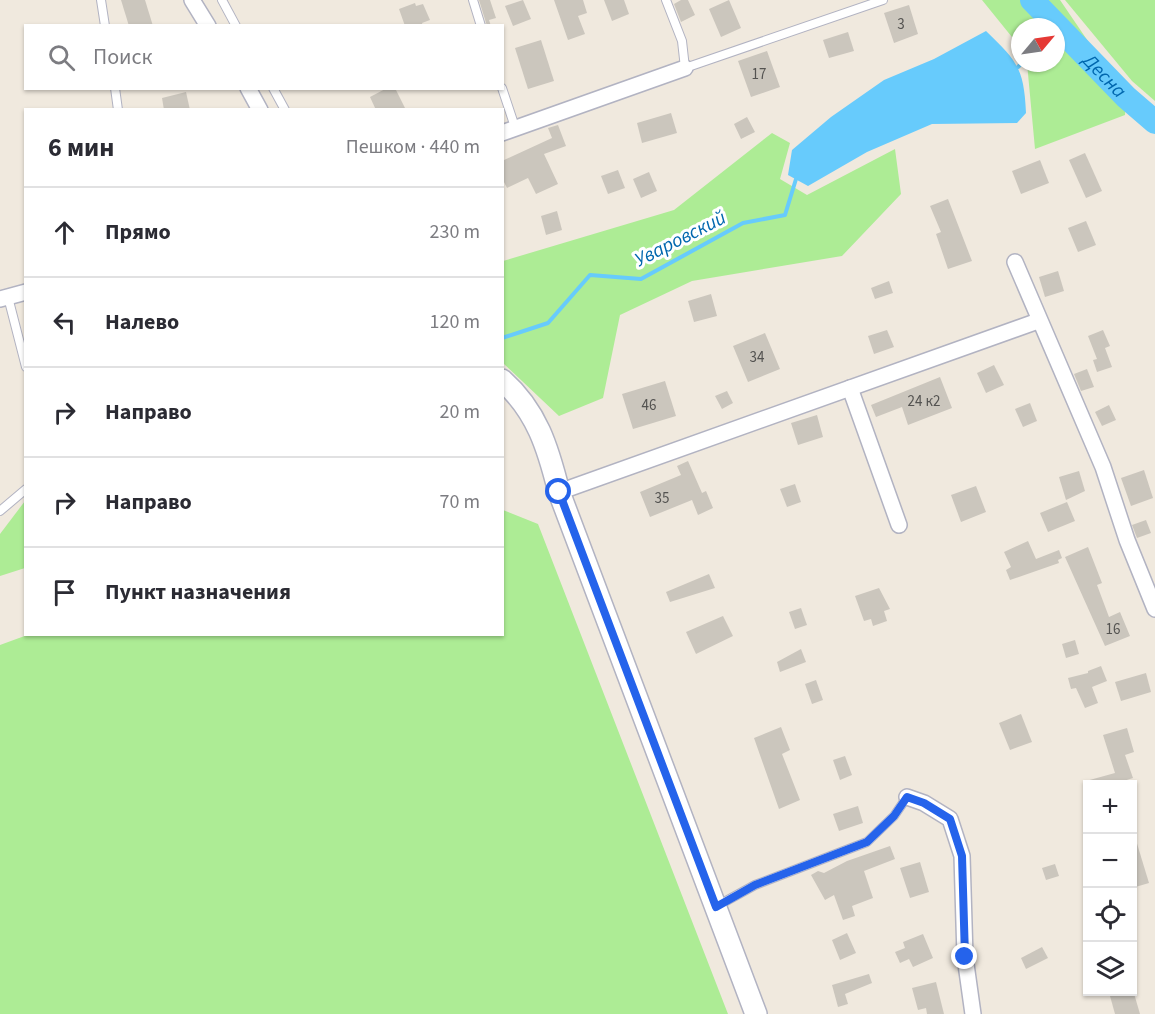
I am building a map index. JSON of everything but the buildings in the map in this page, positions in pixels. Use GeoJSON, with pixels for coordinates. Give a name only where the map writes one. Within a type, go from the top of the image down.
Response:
{"type":"FeatureCollection","features":[{"type":"Feature","properties":{"kind":"street"},"geometry":{"type":"LineString","coordinates":[[192,0],[207,24]]}},
{"type":"Feature","properties":{"kind":"street"},"geometry":{"type":"LineString","coordinates":[[509,130],[685,68]]}},
{"type":"Feature","properties":{"kind":"street"},"geometry":{"type":"LineString","coordinates":[[249,90],[259,108]]}},
{"type":"Feature","properties":{"kind":"street"},"geometry":{"type":"LineString","coordinates":[[1015,262],[1038,321],[1103,466],[1127,540],[1155,609]]}},
{"type":"Feature","properties":{"kind":"street"},"geometry":{"type":"LineString","coordinates":[[4,298],[24,293]]}},
{"type":"Feature","properties":{"kind":"street"},"geometry":{"type":"LineString","coordinates":[[559,492],[1038,321]]}},
{"type":"Feature","properties":{"kind":"street"},"geometry":{"type":"LineString","coordinates":[[504,382],[536,419],[547,443],[559,492],[756,1014]]}},
{"type":"Feature","properties":{"kind":"street"},"geometry":{"type":"LineString","coordinates":[[850,388],[900,525]]}},
{"type":"Feature","properties":{"kind":"street"},"geometry":{"type":"LineString","coordinates":[[907,797],[924,803],[950,819],[962,856],[965,957],[974,1014]]}},
{"type":"Feature","properties":{"kind":"lane"},"geometry":{"type":"LineString","coordinates":[[101,0],[105,24]]}},
{"type":"Feature","properties":{"kind":"lane"},"geometry":{"type":"LineString","coordinates":[[222,0],[235,24]]}},
{"type":"Feature","properties":{"kind":"lane"},"geometry":{"type":"LineString","coordinates":[[472,0],[480,24]]}},
{"type":"Feature","properties":{"kind":"lane"},"geometry":{"type":"LineString","coordinates":[[666,0],[682,41],[685,68],[883,0]]}},
{"type":"Feature","properties":{"kind":"lane"},"geometry":{"type":"LineString","coordinates":[[115,90],[118,108]]}},
{"type":"Feature","properties":{"kind":"lane"},"geometry":{"type":"LineString","coordinates":[[274,90],[284,108]]}},
{"type":"Feature","properties":{"kind":"lane"},"geometry":{"type":"LineString","coordinates":[[502,90],[509,130]]}},
{"type":"Feature","properties":{"kind":"lane"},"geometry":{"type":"LineString","coordinates":[[4,298],[24,361]]}},
{"type":"Feature","properties":{"kind":"lane"},"geometry":{"type":"LineString","coordinates":[[0,511],[24,491]]}},
{"type":"Feature","properties":{"kind":"lane"},"geometry":{"type":"LineString","coordinates":[[716,907],[755,885],[867,842],[894,816],[907,797]]}},
{"type":"Feature","properties":{"kind":"green space"},"geometry":{"type":"Polygon","coordinates":[[[982,0],[1060,0],[1126,97],[1125,115],[1035,149],[1028,72],[1065,72],[1065,18],[1011,18],[1011,36],[982,0]]]}},
{"type":"Feature","properties":{"kind":"green space"},"geometry":{"type":"Polygon","coordinates":[[[1065,0],[1155,0],[1155,101],[1132,81],[1065,0]]]}},
{"type":"Feature","properties":{"kind":"green space"},"geometry":{"type":"Polygon","coordinates":[[[772,133],[790,143],[780,179],[807,195],[895,149],[901,194],[842,256],[692,281],[620,315],[603,398],[559,416],[504,364],[504,261],[674,210],[772,133]]]}},
{"type":"Feature","properties":{"kind":"green space"},"geometry":{"type":"Polygon","coordinates":[[[24,502],[24,568],[0,576],[0,534],[24,502]]]}},
{"type":"Feature","properties":{"kind":"green space"},"geometry":{"type":"Polygon","coordinates":[[[504,510],[538,524],[728,1014],[0,1014],[0,645],[25,636],[504,636],[504,510]]]}},
{"type":"Feature","properties":{"kind":"water"},"geometry":{"type":"Polygon","coordinates":[[[986,31],[1011,57],[1011,72],[1020,72],[1026,113],[1017,123],[932,124],[867,152],[808,186],[788,175],[792,150],[831,117],[884,80],[934,59],[986,31]]]}},
{"type":"Feature","properties":{"kind":"waterway","name":"Десна"},"geometry":{"type":"LineString","coordinates":[[1032,0],[1126,97],[1155,122]]}},
{"type":"Feature","properties":{"kind":"waterway","name":"Уваровский"},"geometry":{"type":"LineString","coordinates":[[1065,48],[1079,48]]}},
{"type":"Feature","properties":{"kind":"waterway","name":"Уваровский"},"geometry":{"type":"LineString","coordinates":[[504,337],[548,323],[590,275],[641,279],[743,223],[785,215],[796,179]]}},
{"type":"Feature","properties":{"kind":"route"},"geometry":{"type":"LineString","coordinates":[[559,492],[716,907],[755,885],[867,842],[894,816],[907,797],[924,803],[950,819],[962,856],[965,957]]}}]}
